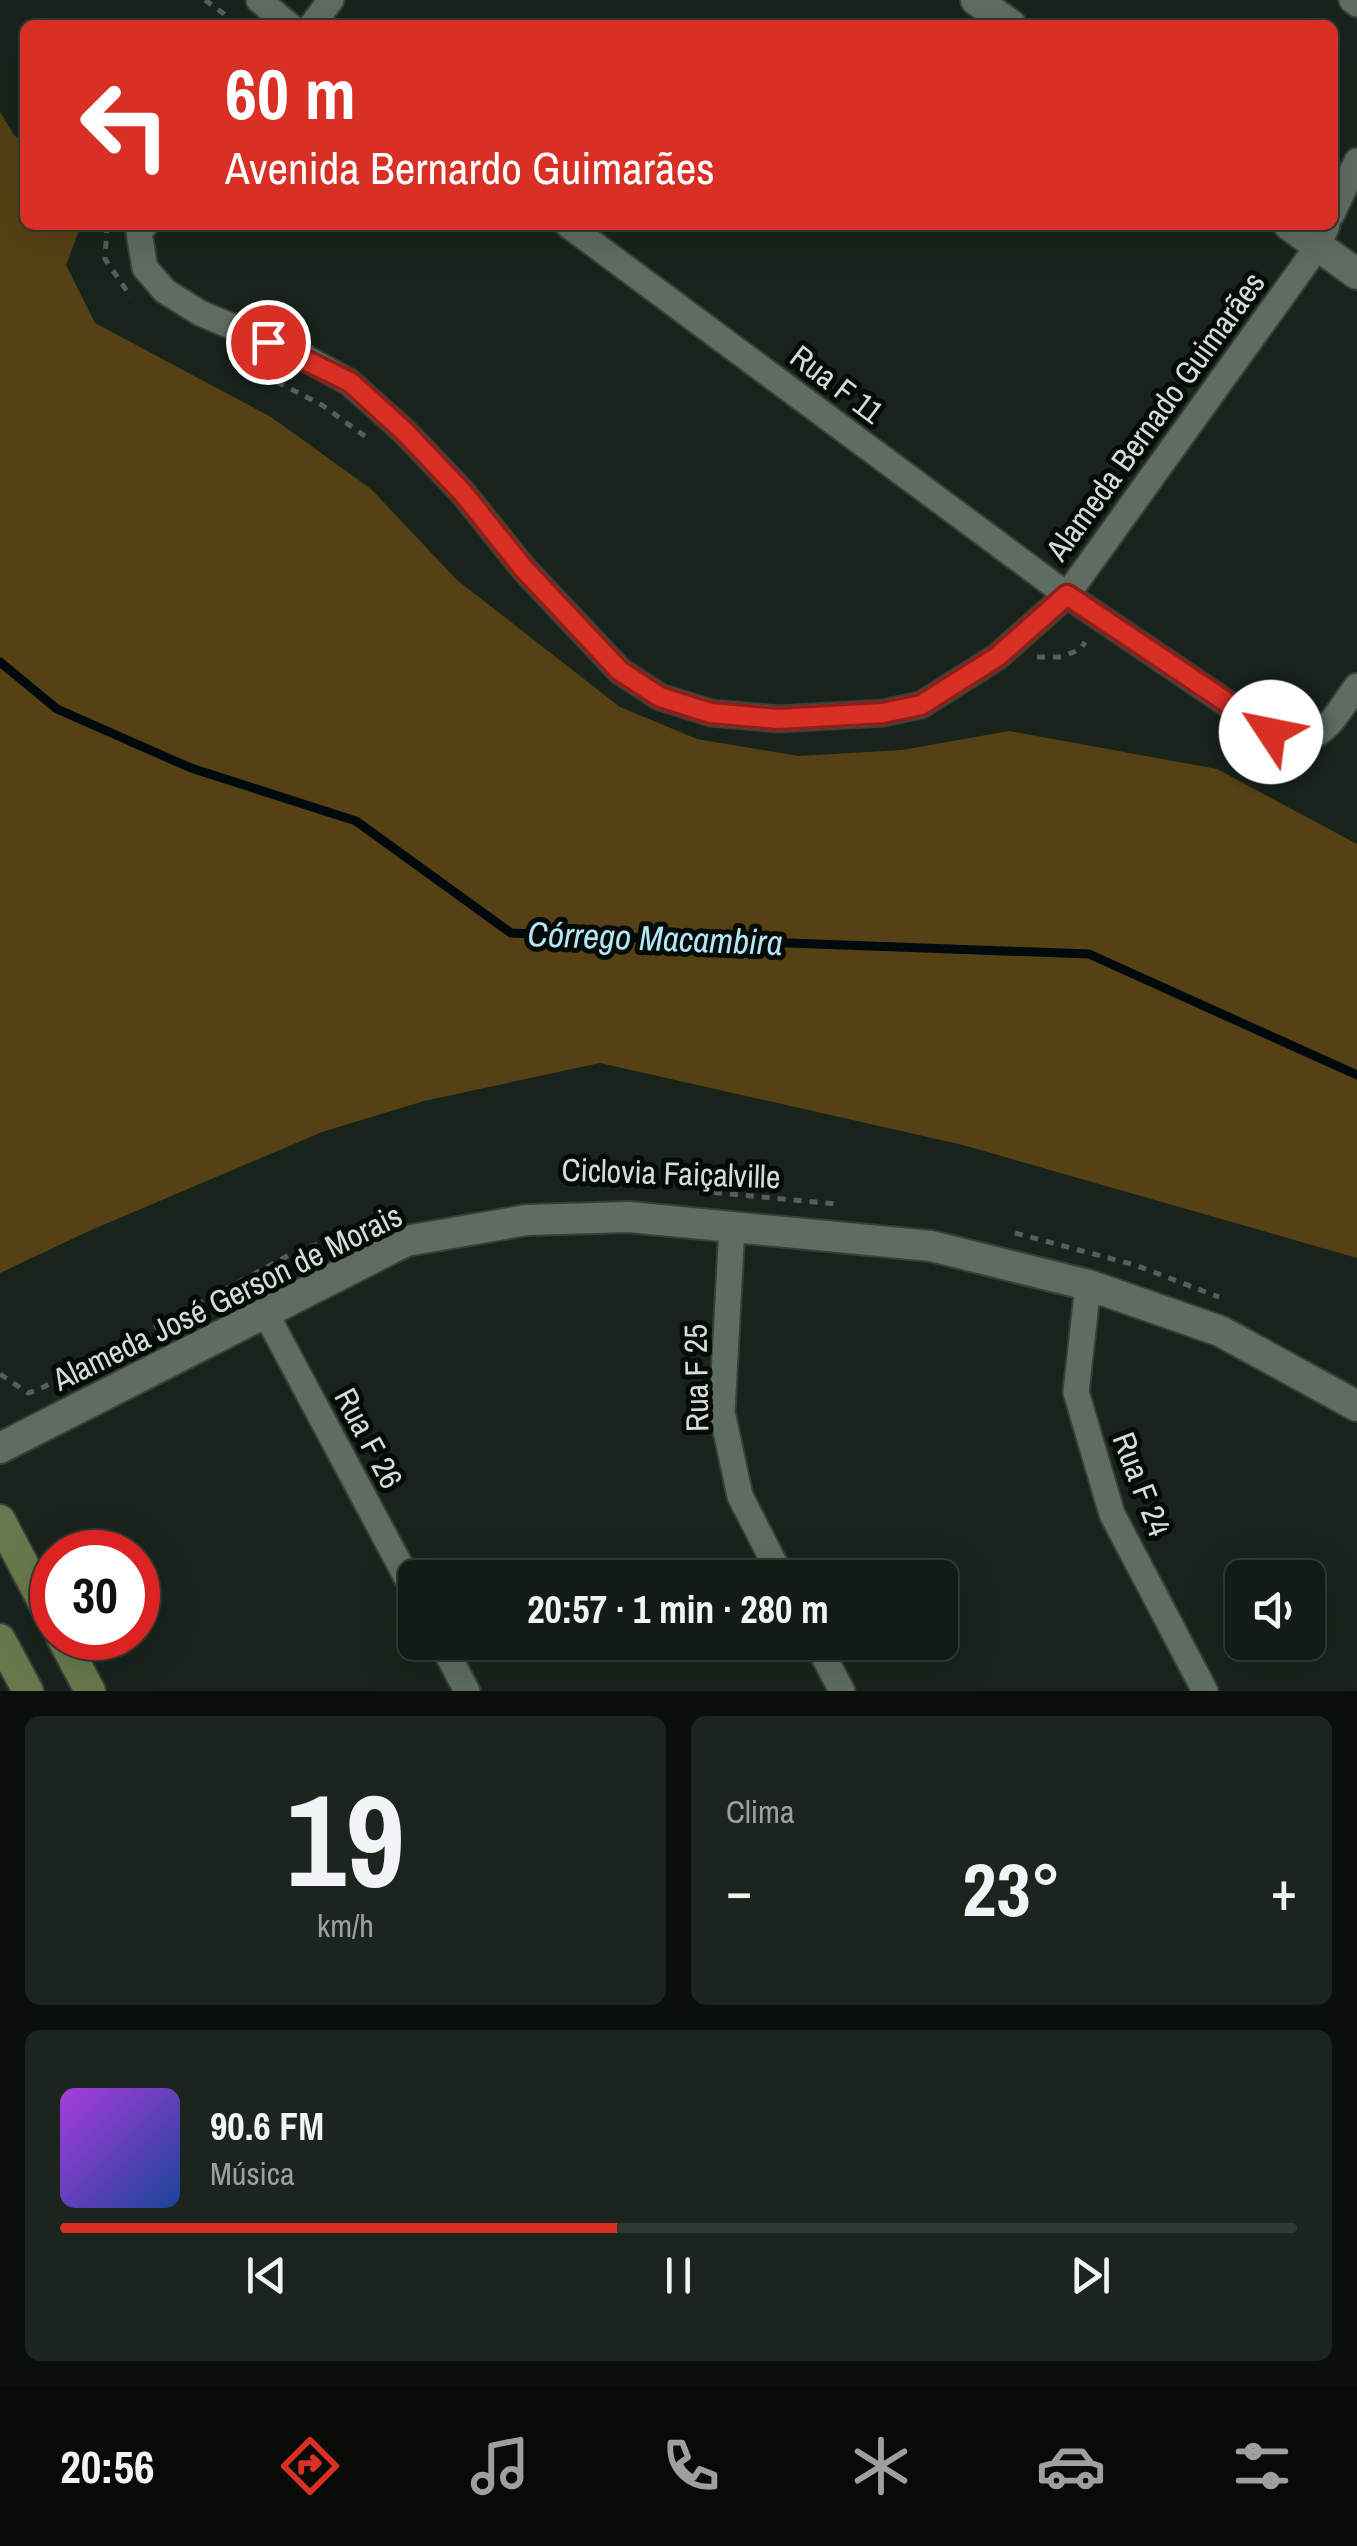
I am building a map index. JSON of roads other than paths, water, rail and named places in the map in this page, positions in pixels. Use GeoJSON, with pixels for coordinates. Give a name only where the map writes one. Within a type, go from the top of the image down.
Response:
{"type":"FeatureCollection","features":[{"type":"Feature","properties":{"kind":"main road"},"geometry":{"type":"LineString","coordinates":[[0,1520],[30,1577]]}},
{"type":"Feature","properties":{"kind":"main road"},"geometry":{"type":"LineString","coordinates":[[0,1638],[28,1691]]}},
{"type":"Feature","properties":{"kind":"main road"},"geometry":{"type":"LineString","coordinates":[[74,1660],[90,1691]]}},
{"type":"Feature","properties":{"kind":"street"},"geometry":{"type":"LineString","coordinates":[[259,0],[283,20]]}},
{"type":"Feature","properties":{"kind":"street"},"geometry":{"type":"LineString","coordinates":[[976,0],[1004,20]]}},
{"type":"Feature","properties":{"kind":"street"},"geometry":{"type":"LineString","coordinates":[[1338,201],[1357,161]]}},
{"type":"Feature","properties":{"kind":"street","name":"Alameda Bernado Guimarães"},"geometry":{"type":"LineString","coordinates":[[142,230],[145,268],[165,291],[200,314],[302,356],[350,382],[405,432],[463,493],[524,569],[620,671],[660,697],[711,713],[778,719],[883,713],[921,705],[997,657],[1067,595],[1323,235]]}},
{"type":"Feature","properties":{"kind":"street","name":"Rua F 11"},"geometry":{"type":"LineString","coordinates":[[575,230],[1067,595],[1271,732],[1292,741],[1324,731],[1357,686]]}},
{"type":"Feature","properties":{"kind":"street"},"geometry":{"type":"LineString","coordinates":[[1323,235],[1357,274]]}},
{"type":"Feature","properties":{"kind":"street","name":"Alameda José Gerson de Morais"},"geometry":{"type":"LineString","coordinates":[[0,1448],[406,1241],[526,1220],[629,1217],[931,1246],[1088,1285],[1220,1331],[1357,1406]]}},
{"type":"Feature","properties":{"kind":"street","name":"Rua F 25"},"geometry":{"type":"LineString","coordinates":[[732,1227],[722,1412],[740,1496],[773,1560]]}},
{"type":"Feature","properties":{"kind":"street","name":"Rua F 24"},"geometry":{"type":"LineString","coordinates":[[1088,1285],[1076,1392],[1112,1514],[1205,1691]]}},
{"type":"Feature","properties":{"kind":"street","name":"Rua F 26"},"geometry":{"type":"LineString","coordinates":[[265,1312],[398,1561]]}},
{"type":"Feature","properties":{"kind":"street"},"geometry":{"type":"LineString","coordinates":[[451,1660],[467,1691]]}},
{"type":"Feature","properties":{"kind":"street"},"geometry":{"type":"LineString","coordinates":[[826,1660],[842,1691]]}},
{"type":"Feature","properties":{"kind":"waterway","name":"Córrego Macambira"},"geometry":{"type":"LineString","coordinates":[[0,662],[57,709],[191,768],[356,821],[511,933],[1089,954],[1357,1075]]}}]}
